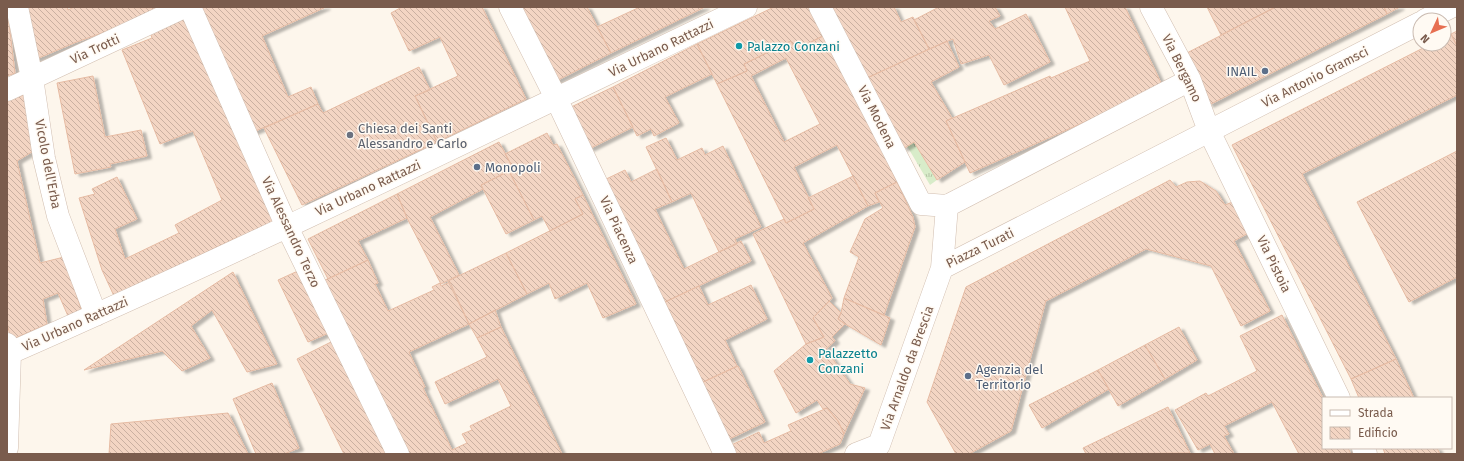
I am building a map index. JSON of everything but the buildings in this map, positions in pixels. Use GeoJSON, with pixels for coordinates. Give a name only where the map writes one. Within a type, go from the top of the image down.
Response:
{"type":"FeatureCollection","features":[{"type":"Feature","properties":{"kind":"street","name":"Vicolo dell'Erba"},"geometry":{"type":"LineString","coordinates":[[17,7],[32,78],[44,158],[58,216],[96,315]]}},
{"type":"Feature","properties":{"kind":"street","name":"Via Trotti"},"geometry":{"type":"LineString","coordinates":[[7,90],[184,7]]}},
{"type":"Feature","properties":{"kind":"street","name":"Via Alessandro Terzo"},"geometry":{"type":"LineString","coordinates":[[190,7],[287,227],[398,454]]}},
{"type":"Feature","properties":{"kind":"street","name":"Via Piacenza"},"geometry":{"type":"LineString","coordinates":[[510,7],[556,98],[725,454]]}},
{"type":"Feature","properties":{"kind":"street","name":"Via Urbano Rattazzi"},"geometry":{"type":"LineString","coordinates":[[8,350],[96,315],[287,227],[746,7]]}},
{"type":"Feature","properties":{"kind":"street","name":"Via Modena"},"geometry":{"type":"LineString","coordinates":[[820,7],[921,204],[947,206]]}},
{"type":"Feature","properties":{"kind":"street","name":"Via Bergamo"},"geometry":{"type":"LineString","coordinates":[[1151,7],[1190,80],[1209,131]]}},
{"type":"Feature","properties":{"kind":"street"},"geometry":{"type":"LineString","coordinates":[[1440,12],[1450,7]]}},
{"type":"Feature","properties":{"kind":"street","name":"Via Antonio Gramsci"},"geometry":{"type":"LineString","coordinates":[[1209,131],[1412,27]]}},
{"type":"Feature","properties":{"kind":"street"},"geometry":{"type":"LineString","coordinates":[[947,206],[1190,80]]}},
{"type":"Feature","properties":{"kind":"street","name":"Piazza Turati"},"geometry":{"type":"LineString","coordinates":[[942,268],[1209,131]]}},
{"type":"Feature","properties":{"kind":"street","name":"Via Pistoia"},"geometry":{"type":"LineString","coordinates":[[1209,131],[1339,397]]}},
{"type":"Feature","properties":{"kind":"street","name":"Piazza Turati"},"geometry":{"type":"LineString","coordinates":[[942,268],[947,206]]}},
{"type":"Feature","properties":{"kind":"street","name":"Via Arnaldo da Brescia"},"geometry":{"type":"LineString","coordinates":[[856,454],[882,449],[942,268]]}},
{"type":"Feature","properties":{"kind":"street"},"geometry":{"type":"LineString","coordinates":[[7,448],[8,350]]}},
{"type":"Feature","properties":{"kind":"green space"},"geometry":{"type":"Polygon","coordinates":[[[914,142],[937,180],[930,185],[907,146],[914,142]]]}},
{"type":"Feature","properties":{"kind":"place","name":"Palazzo Conzani"},"geometry":{"type":"Point","coordinates":[739,46]}},
{"type":"Feature","properties":{"kind":"place","name":"INAIL"},"geometry":{"type":"Point","coordinates":[1265,71]}},
{"type":"Feature","properties":{"kind":"place","name":"Chiesa dei Santi Alessandro e Carlo"},"geometry":{"type":"Point","coordinates":[350,135]}},
{"type":"Feature","properties":{"kind":"place","name":"Monopoli"},"geometry":{"type":"Point","coordinates":[477,167]}},
{"type":"Feature","properties":{"kind":"place","name":"Palazzetto Conzani"},"geometry":{"type":"Point","coordinates":[810,360]}},
{"type":"Feature","properties":{"kind":"place","name":"Agenzia del Territorio"},"geometry":{"type":"Point","coordinates":[968,376]}}]}
